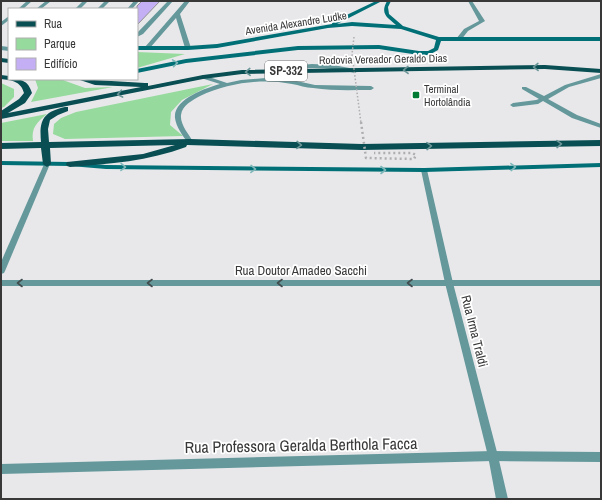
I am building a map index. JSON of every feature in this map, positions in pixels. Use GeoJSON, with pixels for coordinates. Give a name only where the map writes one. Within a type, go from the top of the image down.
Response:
{"type":"FeatureCollection","features":[{"type":"Feature","properties":{"kind":"main road"},"geometry":{"type":"LineString","coordinates":[[328,26],[380,1]]}},
{"type":"Feature","properties":{"kind":"main road"},"geometry":{"type":"LineString","coordinates":[[389,1],[386,7],[387,14],[400,27]]}},
{"type":"Feature","properties":{"kind":"main road","name":"Avenida Alexandre Ludke"},"geometry":{"type":"LineString","coordinates":[[138,48],[188,48],[242,42],[328,26],[352,24],[400,27],[440,39],[601,39]]}},
{"type":"Feature","properties":{"kind":"main road"},"geometry":{"type":"LineString","coordinates":[[138,71],[186,61],[298,48],[379,47],[419,53],[429,52],[436,50],[440,39]]}},
{"type":"Feature","properties":{"kind":"main road"},"geometry":{"type":"LineString","coordinates":[[575,68],[601,67]]}},
{"type":"Feature","properties":{"kind":"main road","name":"Rodovia Vereador Geraldo Dias"},"geometry":{"type":"LineString","coordinates":[[1,116],[224,74],[268,71],[511,68],[575,68],[601,71]]}},
{"type":"Feature","properties":{"kind":"main road"},"geometry":{"type":"LineString","coordinates":[[1,116],[22,101],[28,93],[27,87],[22,82],[17,80]]}},
{"type":"Feature","properties":{"kind":"main road"},"geometry":{"type":"LineString","coordinates":[[84,80],[94,83],[110,84],[165,85]]}},
{"type":"Feature","properties":{"kind":"main road"},"geometry":{"type":"LineString","coordinates":[[47,164],[44,130],[46,119],[55,113],[87,101]]}},
{"type":"Feature","properties":{"kind":"main road"},"geometry":{"type":"LineString","coordinates":[[70,164],[154,154],[190,142]]}},
{"type":"Feature","properties":{"kind":"main road"},"geometry":{"type":"LineString","coordinates":[[1,146],[190,142],[362,147],[601,143]]}},
{"type":"Feature","properties":{"kind":"main road"},"geometry":{"type":"LineString","coordinates":[[1,163],[70,164],[121,167],[424,170],[601,165]]}},
{"type":"Feature","properties":{"kind":"street"},"geometry":{"type":"LineString","coordinates":[[21,8],[30,1]]}},
{"type":"Feature","properties":{"kind":"street"},"geometry":{"type":"LineString","coordinates":[[39,8],[49,1]]}},
{"type":"Feature","properties":{"kind":"street"},"geometry":{"type":"LineString","coordinates":[[78,8],[86,1]]}},
{"type":"Feature","properties":{"kind":"street"},"geometry":{"type":"LineString","coordinates":[[100,8],[108,1]]}},
{"type":"Feature","properties":{"kind":"street"},"geometry":{"type":"LineString","coordinates":[[129,8],[137,1]]}},
{"type":"Feature","properties":{"kind":"street"},"geometry":{"type":"LineString","coordinates":[[138,34],[171,1]]}},
{"type":"Feature","properties":{"kind":"street"},"geometry":{"type":"LineString","coordinates":[[147,48],[188,1]]}},
{"type":"Feature","properties":{"kind":"street"},"geometry":{"type":"LineString","coordinates":[[459,39],[466,30],[482,21],[470,1]]}},
{"type":"Feature","properties":{"kind":"street"},"geometry":{"type":"LineString","coordinates":[[177,13],[188,48]]}},
{"type":"Feature","properties":{"kind":"street"},"geometry":{"type":"LineString","coordinates":[[513,106],[531,104],[544,100],[567,86],[601,76]]}},
{"type":"Feature","properties":{"kind":"street"},"geometry":{"type":"LineString","coordinates":[[203,78],[225,84]]}},
{"type":"Feature","properties":{"kind":"street"},"geometry":{"type":"LineString","coordinates":[[190,142],[178,122],[178,113],[181,107],[190,99],[209,89],[225,84],[264,80],[291,82],[319,87],[371,88]]}},
{"type":"Feature","properties":{"kind":"street"},"geometry":{"type":"LineString","coordinates":[[524,88],[537,94],[544,100],[572,116],[601,126]]}},
{"type":"Feature","properties":{"kind":"street"},"geometry":{"type":"LineString","coordinates":[[1,271],[47,164]]}},
{"type":"Feature","properties":{"kind":"street","name":"Rua Irma Traldi"},"geometry":{"type":"LineString","coordinates":[[424,170],[449,283],[493,456],[502,499]]}},
{"type":"Feature","properties":{"kind":"street","name":"Rua Doutor Amadeo Sacchi"},"geometry":{"type":"LineString","coordinates":[[1,283],[601,284]]}},
{"type":"Feature","properties":{"kind":"street","name":"Rua Professora Geralda Berthola Facca"},"geometry":{"type":"LineString","coordinates":[[1,469],[493,456],[601,457]]}},
{"type":"Feature","properties":{"kind":"path"},"geometry":{"type":"LineString","coordinates":[[354,37],[352,54],[366,158],[414,159],[416,155],[412,153],[374,153]]}},
{"type":"Feature","properties":{"kind":"green space"},"geometry":{"type":"Polygon","coordinates":[[[138,52],[185,54],[138,68],[138,52]]]}},
{"type":"Feature","properties":{"kind":"green space"},"geometry":{"type":"Polygon","coordinates":[[[35,80],[63,80],[85,88],[113,87],[31,102],[38,88],[35,80]]]}},
{"type":"Feature","properties":{"kind":"green space"},"geometry":{"type":"Polygon","coordinates":[[[1,83],[14,89],[14,97],[1,108],[1,83]]]}},
{"type":"Feature","properties":{"kind":"green space"},"geometry":{"type":"Polygon","coordinates":[[[213,84],[182,100],[171,112],[170,125],[183,136],[65,139],[53,134],[54,124],[61,118],[76,112],[213,84]]]}},
{"type":"Feature","properties":{"kind":"green space"},"geometry":{"type":"Polygon","coordinates":[[[47,114],[40,120],[34,129],[33,141],[1,141],[1,123],[47,114]]]}},
{"type":"Feature","properties":{"kind":"building"},"geometry":{"type":"Polygon","coordinates":[[[142,1],[160,1],[138,24],[137,6],[142,1]]]}},
{"type":"Feature","properties":{"kind":"place","name":"Terminal Hortolândia"},"geometry":{"type":"Point","coordinates":[416,95]}}]}
